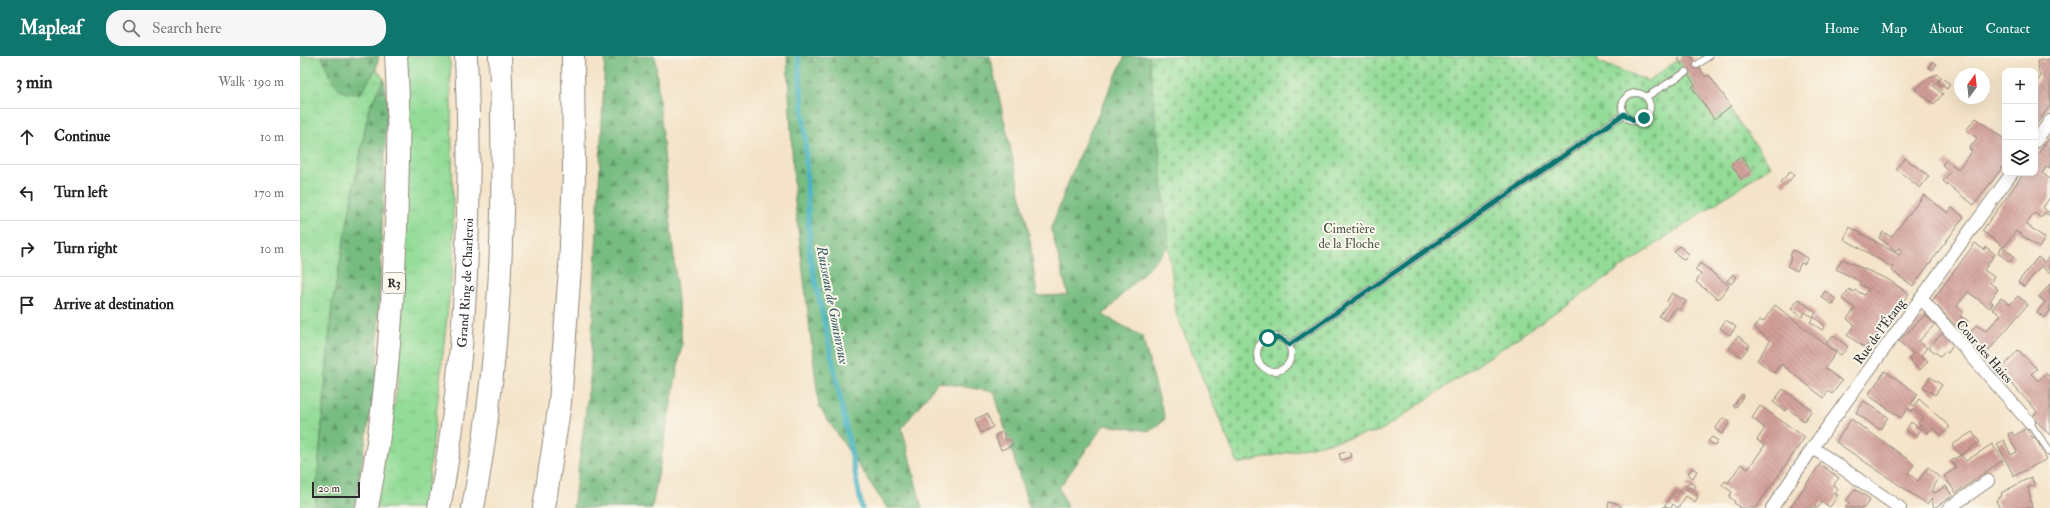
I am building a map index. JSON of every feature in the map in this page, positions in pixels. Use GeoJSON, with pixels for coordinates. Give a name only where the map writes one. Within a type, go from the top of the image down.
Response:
{"type":"FeatureCollection","features":[{"type":"Feature","properties":{"kind":"highway","name":"R3"},"geometry":{"type":"LineString","coordinates":[[367,508],[375,463],[392,318],[397,188],[398,87],[396,56]]}},
{"type":"Feature","properties":{"kind":"highway","name":"Grand Ring de Charleroi"},"geometry":{"type":"LineString","coordinates":[[439,508],[460,366],[468,243],[470,122],[466,56]]}},
{"type":"Feature","properties":{"kind":"highway"},"geometry":{"type":"LineString","coordinates":[[473,508],[493,367],[501,245],[503,119],[500,56]]}},
{"type":"Feature","properties":{"kind":"highway"},"geometry":{"type":"LineString","coordinates":[[544,508],[560,404],[570,268],[574,175],[573,56]]}},
{"type":"Feature","properties":{"kind":"street"},"geometry":{"type":"LineString","coordinates":[[2036,140],[2050,121]]}},
{"type":"Feature","properties":{"kind":"street","name":"Rue de l'Étang"},"geometry":{"type":"LineString","coordinates":[[1772,508],[1920,298],[2010,176]]}},
{"type":"Feature","properties":{"kind":"street","name":"Cour des Haies"},"geometry":{"type":"LineString","coordinates":[[1920,298],[2029,422]]}},
{"type":"Feature","properties":{"kind":"street"},"geometry":{"type":"LineString","coordinates":[[1813,448],[1900,508]]}},
{"type":"Feature","properties":{"kind":"street"},"geometry":{"type":"LineString","coordinates":[[1949,508],[1988,481]]}},
{"type":"Feature","properties":{"kind":"lane"},"geometry":{"type":"LineString","coordinates":[[1697,65],[1709,56]]}},
{"type":"Feature","properties":{"kind":"lane"},"geometry":{"type":"LineString","coordinates":[[1646,97],[1686,72]]}},
{"type":"Feature","properties":{"kind":"lane"},"geometry":{"type":"LineString","coordinates":[[1637,93],[1646,97],[1649,101],[1650,111],[1644,118],[1633,120],[1624,114],[1623,102],[1626,98],[1637,93]]}},
{"type":"Feature","properties":{"kind":"lane"},"geometry":{"type":"LineString","coordinates":[[1289,345],[1624,114]]}},
{"type":"Feature","properties":{"kind":"lane"},"geometry":{"type":"LineString","coordinates":[[1268,338],[1280,338],[1289,345],[1291,356],[1286,366],[1281,369],[1269,370],[1259,363],[1257,351],[1259,345],[1268,338]]}},
{"type":"Feature","properties":{"kind":"lane"},"geometry":{"type":"LineString","coordinates":[[2029,422],[2050,452]]}},
{"type":"Feature","properties":{"kind":"green space"},"geometry":{"type":"Polygon","coordinates":[[[300,56],[322,56],[330,76],[360,94],[376,69],[384,79],[369,108],[332,306],[315,508],[300,508],[300,313],[302,268],[300,258],[300,56]]]}},
{"type":"Feature","properties":{"kind":"green space"},"geometry":{"type":"Polygon","coordinates":[[[322,56],[379,56],[376,69],[360,94],[347,93],[338,87],[331,77],[322,56]]]}},
{"type":"Feature","properties":{"kind":"green space"},"geometry":{"type":"Polygon","coordinates":[[[394,56],[450,56],[454,254],[429,478],[423,508],[374,508],[399,379],[394,56]]]}},
{"type":"Feature","properties":{"kind":"green space"},"geometry":{"type":"Polygon","coordinates":[[[605,56],[655,56],[682,344],[652,508],[573,508],[590,379],[605,56]]]}},
{"type":"Feature","properties":{"kind":"green space"},"geometry":{"type":"Polygon","coordinates":[[[787,56],[990,56],[1029,233],[1037,296],[1068,295],[1051,228],[1079,155],[1125,56],[1149,56],[1169,246],[1103,315],[1142,336],[1165,419],[1150,431],[1104,425],[1059,488],[1068,508],[1029,508],[994,392],[938,382],[902,428],[922,508],[887,508],[819,407],[795,203],[787,56]]]}},
{"type":"Feature","properties":{"kind":"green space","name":"Cimetière de la Floche"},"geometry":{"type":"Polygon","coordinates":[[[1149,56],[1595,56],[1599,62],[1648,81],[1683,56],[1697,65],[1771,166],[1380,431],[1238,464],[1176,314],[1149,56]]]}},
{"type":"Feature","properties":{"kind":"green space"},"geometry":{"type":"Polygon","coordinates":[[[384,79],[387,104],[376,381],[354,508],[315,508],[332,306],[369,108],[384,79]]]}},
{"type":"Feature","properties":{"kind":"building"},"geometry":{"type":"Polygon","coordinates":[[[1683,56],[1691,56],[1706,77],[1709,75],[1731,106],[1714,119],[1692,87],[1695,85],[1678,59],[1683,56]]]}},
{"type":"Feature","properties":{"kind":"building"},"geometry":{"type":"Polygon","coordinates":[[[2050,59],[2050,106],[2038,122],[2038,80],[2040,78],[2037,61],[2050,59]]]}},
{"type":"Feature","properties":{"kind":"building"},"geometry":{"type":"Polygon","coordinates":[[[1932,61],[1937,64],[1933,70],[1928,67],[1932,61]]]}},
{"type":"Feature","properties":{"kind":"building"},"geometry":{"type":"Polygon","coordinates":[[[1937,74],[1950,84],[1947,89],[1938,83],[1940,79],[1933,86],[1943,94],[1934,104],[1915,89],[1926,80],[1937,74]]]}},
{"type":"Feature","properties":{"kind":"building"},"geometry":{"type":"Polygon","coordinates":[[[1976,118],[2002,138],[2002,168],[1974,205],[1943,181],[1950,172],[1942,165],[1946,160],[1958,169],[1972,151],[1969,149],[1977,138],[1966,130],[1976,118]]]}},
{"type":"Feature","properties":{"kind":"building"},"geometry":{"type":"Polygon","coordinates":[[[2050,137],[2050,168],[2047,166],[2042,173],[2050,179],[2050,197],[2043,208],[2050,213],[2050,216],[2045,212],[2041,218],[2035,213],[2026,224],[2045,238],[2039,248],[2016,231],[2004,247],[1982,231],[2022,176],[2038,176],[2038,154],[2050,137]]]}},
{"type":"Feature","properties":{"kind":"building"},"geometry":{"type":"Polygon","coordinates":[[[1741,157],[1752,171],[1741,179],[1731,164],[1741,157]]]}},
{"type":"Feature","properties":{"kind":"building"},"geometry":{"type":"Polygon","coordinates":[[[1905,158],[1929,176],[1920,188],[1896,169],[1905,158]]]}},
{"type":"Feature","properties":{"kind":"building"},"geometry":{"type":"Polygon","coordinates":[[[1790,172],[1794,175],[1785,186],[1780,182],[1790,172]]]}},
{"type":"Feature","properties":{"kind":"building"},"geometry":{"type":"Polygon","coordinates":[[[1924,195],[1948,213],[1952,208],[1964,217],[1913,286],[1892,271],[1894,268],[1844,239],[1850,227],[1899,255],[1903,250],[1899,248],[1896,251],[1879,238],[1883,232],[1891,237],[1924,195]]]}},
{"type":"Feature","properties":{"kind":"building"},"geometry":{"type":"Polygon","coordinates":[[[1975,243],[1984,250],[1986,247],[1995,254],[1984,270],[1994,277],[1990,283],[1998,289],[1990,301],[1993,303],[1990,308],[1968,292],[1957,306],[1963,311],[1960,316],[1968,321],[1959,329],[1932,301],[1975,243]]]}},
{"type":"Feature","properties":{"kind":"building"},"geometry":{"type":"Polygon","coordinates":[[[1679,246],[1689,254],[1684,260],[1674,252],[1679,246]]]}},
{"type":"Feature","properties":{"kind":"building"},"geometry":{"type":"Polygon","coordinates":[[[2002,247],[2014,256],[2010,262],[1998,253],[2002,247]]]}},
{"type":"Feature","properties":{"kind":"building"},"geometry":{"type":"Polygon","coordinates":[[[1793,250],[1808,258],[1804,264],[1801,263],[1797,271],[1787,266],[1792,257],[1790,256],[1793,250]]]}},
{"type":"Feature","properties":{"kind":"building"},"geometry":{"type":"Polygon","coordinates":[[[2038,257],[2044,262],[2050,257],[2050,273],[2041,266],[2024,287],[2018,282],[2038,257]]]}},
{"type":"Feature","properties":{"kind":"building"},"geometry":{"type":"Polygon","coordinates":[[[1842,259],[1889,280],[1909,294],[1865,348],[1847,335],[1855,325],[1847,319],[1855,308],[1842,299],[1849,289],[1854,292],[1855,290],[1864,295],[1869,289],[1859,284],[1861,282],[1836,269],[1842,259]]]}},
{"type":"Feature","properties":{"kind":"building"},"geometry":{"type":"Polygon","coordinates":[[[1700,263],[1729,286],[1718,299],[1696,282],[1701,274],[1695,270],[1700,263]]]}},
{"type":"Feature","properties":{"kind":"building"},"geometry":{"type":"Polygon","coordinates":[[[1733,274],[1737,277],[1731,284],[1727,281],[1733,274]]]}},
{"type":"Feature","properties":{"kind":"building"},"geometry":{"type":"Polygon","coordinates":[[[2050,284],[2050,311],[2045,318],[2037,312],[2045,302],[2039,297],[2050,284]]]}},
{"type":"Feature","properties":{"kind":"building"},"geometry":{"type":"Polygon","coordinates":[[[1825,291],[1836,299],[1833,305],[1821,297],[1825,291]]]}},
{"type":"Feature","properties":{"kind":"building"},"geometry":{"type":"Polygon","coordinates":[[[1672,293],[1686,301],[1680,311],[1676,308],[1666,321],[1659,316],[1669,303],[1667,301],[1672,293]]]}},
{"type":"Feature","properties":{"kind":"building"},"geometry":{"type":"Polygon","coordinates":[[[2018,296],[2028,304],[1984,356],[1966,337],[1976,325],[1986,331],[2001,315],[1992,309],[2001,298],[2010,304],[2018,296]]]}},
{"type":"Feature","properties":{"kind":"building"},"geometry":{"type":"Polygon","coordinates":[[[1799,299],[1816,313],[1813,317],[1805,312],[1802,317],[1791,309],[1799,299]]]}},
{"type":"Feature","properties":{"kind":"building"},"geometry":{"type":"Polygon","coordinates":[[[1775,305],[1836,353],[1825,368],[1842,381],[1832,394],[1828,391],[1824,398],[1781,364],[1774,373],[1757,360],[1770,341],[1754,327],[1760,320],[1763,322],[1775,305]]]}},
{"type":"Feature","properties":{"kind":"building"},"geometry":{"type":"Polygon","coordinates":[[[1925,315],[1935,324],[1919,341],[1927,348],[1921,355],[1928,361],[1920,370],[1908,359],[1913,354],[1899,341],[1925,315]]]}},
{"type":"Feature","properties":{"kind":"building"},"geometry":{"type":"Polygon","coordinates":[[[1814,317],[1825,326],[1822,330],[1810,322],[1814,317]]]}},
{"type":"Feature","properties":{"kind":"building"},"geometry":{"type":"Polygon","coordinates":[[[1726,320],[1736,327],[1730,335],[1720,328],[1726,320]]]}},
{"type":"Feature","properties":{"kind":"building"},"geometry":{"type":"Polygon","coordinates":[[[1943,333],[1953,345],[1948,353],[1945,351],[1940,356],[1928,347],[1943,333]]]}},
{"type":"Feature","properties":{"kind":"building"},"geometry":{"type":"Polygon","coordinates":[[[1833,335],[1848,347],[1841,355],[1826,344],[1833,335]]]}},
{"type":"Feature","properties":{"kind":"building"},"geometry":{"type":"Polygon","coordinates":[[[1738,336],[1750,345],[1741,357],[1729,348],[1738,336]]]}},
{"type":"Feature","properties":{"kind":"building"},"geometry":{"type":"Polygon","coordinates":[[[2018,350],[2037,369],[2031,374],[2038,381],[2046,373],[2050,377],[2050,435],[2032,417],[2037,412],[2035,409],[2000,371],[2018,350]]]}},
{"type":"Feature","properties":{"kind":"building"},"geometry":{"type":"Polygon","coordinates":[[[1885,371],[1918,394],[1911,404],[1914,406],[1919,399],[1950,427],[1941,435],[1933,428],[1928,433],[1918,423],[1923,418],[1913,409],[1911,411],[1908,408],[1901,418],[1868,395],[1885,371]]]}},
{"type":"Feature","properties":{"kind":"building"},"geometry":{"type":"Polygon","coordinates":[[[1930,377],[1942,385],[1935,395],[1923,387],[1930,377]]]}},
{"type":"Feature","properties":{"kind":"building"},"geometry":{"type":"Polygon","coordinates":[[[1783,389],[1812,410],[1804,421],[1787,408],[1785,411],[1773,402],[1783,389]]]}},
{"type":"Feature","properties":{"kind":"building"},"geometry":{"type":"Polygon","coordinates":[[[1742,394],[1744,395],[1736,407],[1733,406],[1742,394]]]}},
{"type":"Feature","properties":{"kind":"building"},"geometry":{"type":"Polygon","coordinates":[[[1864,401],[1888,417],[1880,430],[1856,413],[1864,401]]]}},
{"type":"Feature","properties":{"kind":"building"},"geometry":{"type":"Polygon","coordinates":[[[1760,406],[1805,437],[1756,508],[1738,508],[1739,506],[1734,503],[1735,501],[1729,497],[1732,492],[1722,485],[1725,481],[1728,483],[1741,464],[1748,469],[1765,445],[1757,440],[1765,428],[1752,418],[1760,406]]]}},
{"type":"Feature","properties":{"kind":"building"},"geometry":{"type":"Polygon","coordinates":[[[987,414],[993,427],[981,433],[975,419],[987,414]]]}},
{"type":"Feature","properties":{"kind":"building"},"geometry":{"type":"Polygon","coordinates":[[[1723,418],[1730,422],[1722,434],[1715,429],[1723,418]]]}},
{"type":"Feature","properties":{"kind":"building"},"geometry":{"type":"Polygon","coordinates":[[[1851,419],[1909,460],[1914,465],[1908,473],[1918,481],[1928,467],[1939,477],[1932,491],[1935,493],[1946,486],[1952,496],[1934,508],[1931,498],[1927,504],[1836,442],[1851,419]]]}},
{"type":"Feature","properties":{"kind":"building"},"geometry":{"type":"Polygon","coordinates":[[[1911,422],[1921,429],[1916,437],[1906,430],[1911,422]]]}},
{"type":"Feature","properties":{"kind":"building"},"geometry":{"type":"Polygon","coordinates":[[[2026,428],[2033,438],[2035,437],[2047,459],[2014,476],[1997,444],[2004,440],[2011,455],[2017,452],[2008,434],[2012,432],[2014,436],[2026,428]]]}},
{"type":"Feature","properties":{"kind":"building"},"geometry":{"type":"Polygon","coordinates":[[[1003,432],[1006,441],[1010,439],[1013,445],[1001,450],[995,435],[1003,432]]]}},
{"type":"Feature","properties":{"kind":"building"},"geometry":{"type":"Polygon","coordinates":[[[1972,432],[1980,442],[1961,455],[1952,445],[1972,432]]]}},
{"type":"Feature","properties":{"kind":"building"},"geometry":{"type":"Polygon","coordinates":[[[1712,437],[1718,441],[1715,446],[1708,441],[1712,437]]]}},
{"type":"Feature","properties":{"kind":"building"},"geometry":{"type":"Polygon","coordinates":[[[1992,444],[2003,460],[1956,493],[1944,476],[1956,468],[1951,461],[1961,455],[1966,461],[1992,444]]]}},
{"type":"Feature","properties":{"kind":"building"},"geometry":{"type":"Polygon","coordinates":[[[1349,451],[1351,457],[1341,460],[1339,454],[1349,451]]]}},
{"type":"Feature","properties":{"kind":"building"},"geometry":{"type":"Polygon","coordinates":[[[1820,464],[1839,478],[1833,485],[1838,489],[1835,494],[1838,495],[1830,507],[1822,502],[1818,508],[1790,508],[1820,464]]]}},
{"type":"Feature","properties":{"kind":"building"},"geometry":{"type":"Polygon","coordinates":[[[1692,468],[1697,471],[1693,478],[1688,474],[1692,468]]]}},
{"type":"Feature","properties":{"kind":"building"},"geometry":{"type":"Polygon","coordinates":[[[2031,477],[2035,485],[2028,487],[2032,508],[1996,508],[1999,507],[1996,500],[2002,496],[2001,493],[2031,477]]]}},
{"type":"Feature","properties":{"kind":"building"},"geometry":{"type":"Polygon","coordinates":[[[1689,482],[1696,486],[1693,490],[1686,486],[1689,482]]]}},
{"type":"Feature","properties":{"kind":"building"},"geometry":{"type":"Polygon","coordinates":[[[1676,489],[1682,494],[1686,489],[1698,496],[1695,502],[1686,496],[1678,508],[1673,504],[1671,508],[1666,506],[1663,508],[1676,489]]]}},
{"type":"Feature","properties":{"kind":"building"},"geometry":{"type":"Polygon","coordinates":[[[1855,489],[1870,499],[1864,508],[1845,508],[1849,503],[1846,501],[1855,489]]]}},
{"type":"Feature","properties":{"kind":"building"},"geometry":{"type":"Polygon","coordinates":[[[1609,501],[1616,503],[1623,508],[1608,508],[1609,501]]]}},
{"type":"Feature","properties":{"kind":"waterway","name":"Ruisseau de Gominroux"},"geometry":{"type":"LineString","coordinates":[[798,56],[805,134],[810,257],[862,508]]}},
{"type":"Feature","properties":{"kind":"route"},"geometry":{"type":"LineString","coordinates":[[1268,338],[1280,338],[1285,340],[1289,345],[1624,114],[1633,120],[1639,121],[1644,118]]}}]}
